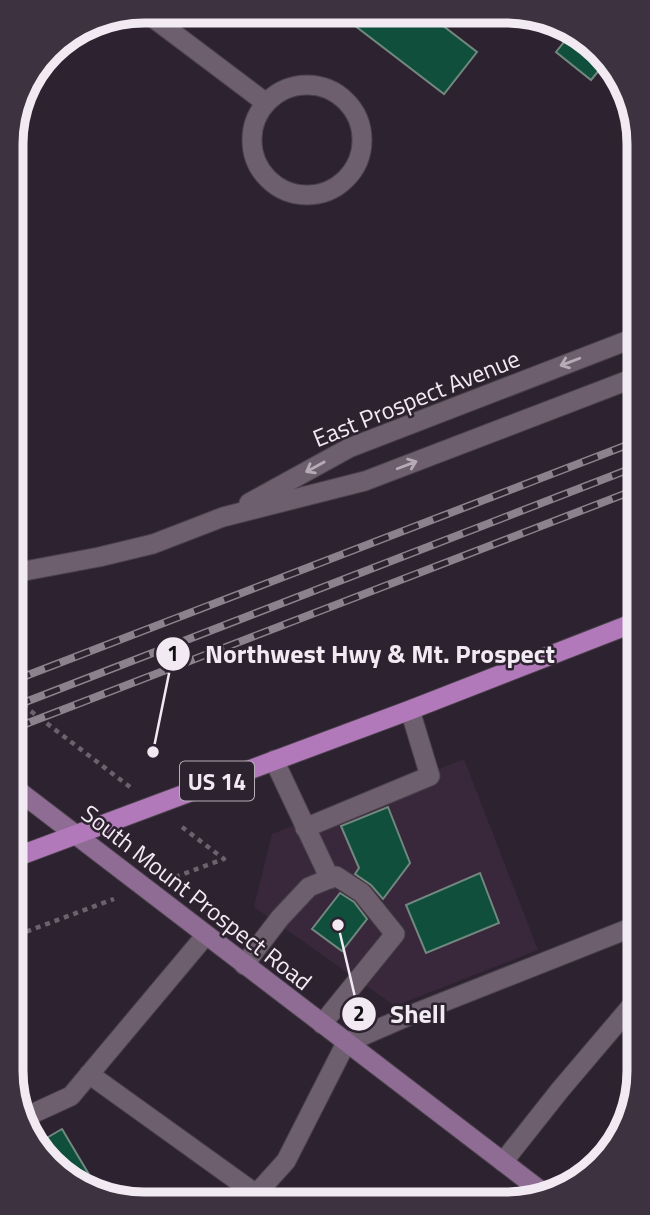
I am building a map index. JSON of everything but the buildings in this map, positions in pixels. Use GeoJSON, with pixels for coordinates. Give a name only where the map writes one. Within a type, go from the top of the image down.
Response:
{"type":"FeatureCollection","features":[{"type":"Feature","properties":{"kind":"main road","name":"US 14"},"geometry":{"type":"LineString","coordinates":[[23,854],[627,625]]}},
{"type":"Feature","properties":{"kind":"main road","name":"South Mount Prospect Road"},"geometry":{"type":"LineString","coordinates":[[23,794],[537,1188]]}},
{"type":"Feature","properties":{"kind":"street"},"geometry":{"type":"LineString","coordinates":[[161,23],[265,103]]}},
{"type":"Feature","properties":{"kind":"street"},"geometry":{"type":"LineString","coordinates":[[312,85],[329,89],[343,99],[354,112],[360,127],[362,145],[358,162],[348,176],[333,188],[315,194],[296,194],[271,181],[255,158],[252,139],[256,120],[265,103],[295,86],[312,85]]}},
{"type":"Feature","properties":{"kind":"street","name":"East Prospect Avenue"},"geometry":{"type":"LineString","coordinates":[[223,517],[349,448],[627,341]]}},
{"type":"Feature","properties":{"kind":"street","name":"East Prospect Avenue"},"geometry":{"type":"LineString","coordinates":[[23,571],[153,544],[223,517],[365,481],[627,381]]}},
{"type":"Feature","properties":{"kind":"street"},"geometry":{"type":"LineString","coordinates":[[305,828],[430,776],[410,709]]}},
{"type":"Feature","properties":{"kind":"street"},"geometry":{"type":"LineString","coordinates":[[274,760],[330,878]]}},
{"type":"Feature","properties":{"kind":"street"},"geometry":{"type":"LineString","coordinates":[[244,965],[280,918],[309,887],[336,876],[362,893],[395,934],[323,1024]]}},
{"type":"Feature","properties":{"kind":"street"},"geometry":{"type":"LineString","coordinates":[[258,1192],[286,1161],[346,1043],[627,929]]}},
{"type":"Feature","properties":{"kind":"street"},"geometry":{"type":"LineString","coordinates":[[31,1114],[71,1096],[206,935]]}},
{"type":"Feature","properties":{"kind":"street"},"geometry":{"type":"LineString","coordinates":[[503,1162],[627,1012]]}},
{"type":"Feature","properties":{"kind":"street"},"geometry":{"type":"LineString","coordinates":[[89,1074],[244,1192]]}},
{"type":"Feature","properties":{"kind":"path"},"geometry":{"type":"LineString","coordinates":[[23,705],[224,859],[23,933]]}},
{"type":"Feature","properties":{"kind":"shaded area"},"geometry":{"type":"Polygon","coordinates":[[[464,759],[538,950],[395,1006],[254,907],[272,834],[464,759]]]}},
{"type":"Feature","properties":{"kind":"railway"},"geometry":{"type":"LineString","coordinates":[[23,677],[627,445]]}},
{"type":"Feature","properties":{"kind":"railway"},"geometry":{"type":"LineString","coordinates":[[23,703],[627,470]]}},
{"type":"Feature","properties":{"kind":"railway"},"geometry":{"type":"LineString","coordinates":[[23,725],[627,493]]}},
{"type":"Feature","properties":{"kind":"place","name":"Northwest Hwy & Mt. Prospect"},"geometry":{"type":"Point","coordinates":[153,752]}},
{"type":"Feature","properties":{"kind":"place","name":"Shell"},"geometry":{"type":"Point","coordinates":[338,925]}}]}
